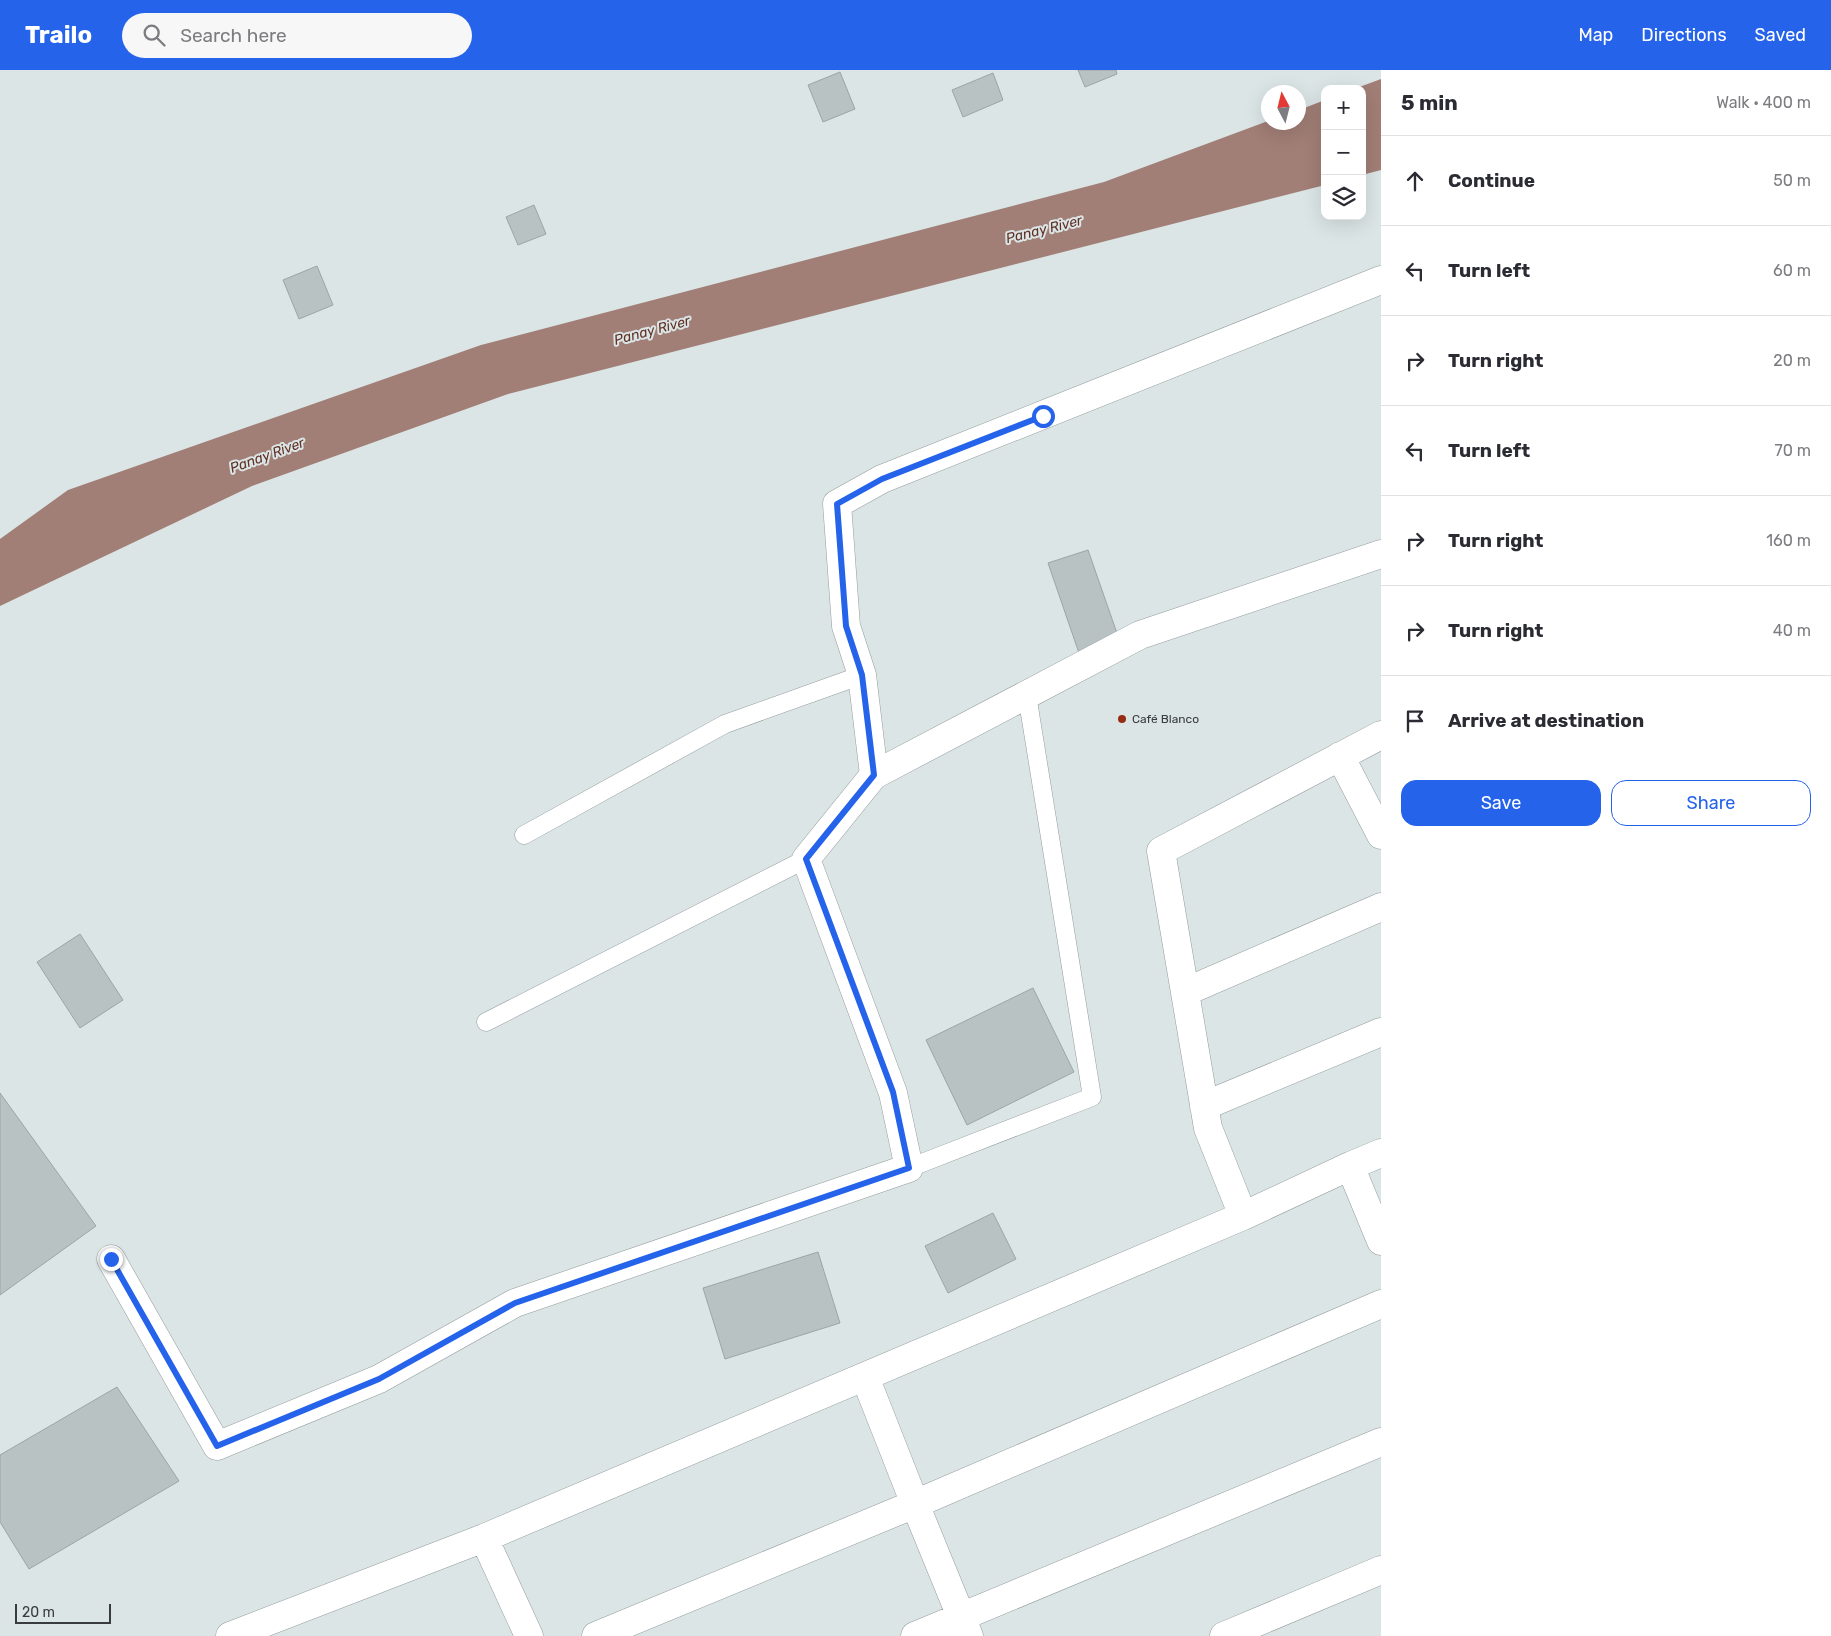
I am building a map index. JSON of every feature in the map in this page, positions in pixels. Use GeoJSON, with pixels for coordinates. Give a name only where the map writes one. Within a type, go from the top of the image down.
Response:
{"type":"FeatureCollection","features":[{"type":"Feature","properties":{"kind":"street"},"geometry":{"type":"LineString","coordinates":[[874,775],[862,675],[846,626],[837,504],[882,479],[1381,280]]}},
{"type":"Feature","properties":{"kind":"street"},"geometry":{"type":"LineString","coordinates":[[111,1259],[217,1446],[379,1379],[515,1303],[909,1168],[893,1092],[806,859],[874,775],[1140,635],[1381,554]]}},
{"type":"Feature","properties":{"kind":"street"},"geometry":{"type":"LineString","coordinates":[[1243,1216],[1208,1128],[1161,851],[1381,735]]}},
{"type":"Feature","properties":{"kind":"street"},"geometry":{"type":"LineString","coordinates":[[1340,756],[1381,836]]}},
{"type":"Feature","properties":{"kind":"street"},"geometry":{"type":"LineString","coordinates":[[1185,992],[1381,907]]}},
{"type":"Feature","properties":{"kind":"street"},"geometry":{"type":"LineString","coordinates":[[1204,1106],[1381,1032]]}},
{"type":"Feature","properties":{"kind":"street"},"geometry":{"type":"LineString","coordinates":[[230,1636],[484,1538],[1243,1216],[1381,1153]]}},
{"type":"Feature","properties":{"kind":"street"},"geometry":{"type":"LineString","coordinates":[[1350,1166],[1381,1241]]}},
{"type":"Feature","properties":{"kind":"street"},"geometry":{"type":"LineString","coordinates":[[596,1636],[915,1504],[1381,1304]]}},
{"type":"Feature","properties":{"kind":"street"},"geometry":{"type":"LineString","coordinates":[[865,1377],[966,1626]]}},
{"type":"Feature","properties":{"kind":"street"},"geometry":{"type":"LineString","coordinates":[[915,1636],[966,1626],[1381,1442]]}},
{"type":"Feature","properties":{"kind":"street"},"geometry":{"type":"LineString","coordinates":[[484,1538],[529,1636]]}},
{"type":"Feature","properties":{"kind":"street"},"geometry":{"type":"LineString","coordinates":[[1224,1636],[1381,1570]]}},
{"type":"Feature","properties":{"kind":"lane"},"geometry":{"type":"LineString","coordinates":[[524,834],[726,724],[862,675]]}},
{"type":"Feature","properties":{"kind":"lane"},"geometry":{"type":"LineString","coordinates":[[909,1168],[1092,1097],[1027,695]]}},
{"type":"Feature","properties":{"kind":"lane"},"geometry":{"type":"LineString","coordinates":[[486,1022],[806,859]]}},
{"type":"Feature","properties":{"kind":"water"},"geometry":{"type":"Polygon","coordinates":[[[1381,79],[1381,170],[1366,174],[1366,85],[1381,79]]]}},
{"type":"Feature","properties":{"kind":"water","name":"Panay River"},"geometry":{"type":"Polygon","coordinates":[[[1321,102],[1321,186],[508,394],[252,486],[0,606],[0,539],[68,490],[481,345],[1104,182],[1261,124],[1261,130],[1306,130],[1306,107],[1321,102]]]}},
{"type":"Feature","properties":{"kind":"building"},"geometry":{"type":"Polygon","coordinates":[[[1078,70],[1116,70],[1117,74],[1085,87],[1078,70]]]}},
{"type":"Feature","properties":{"kind":"building"},"geometry":{"type":"Polygon","coordinates":[[[840,72],[855,109],[823,122],[808,85],[840,72]]]}},
{"type":"Feature","properties":{"kind":"building"},"geometry":{"type":"Polygon","coordinates":[[[993,73],[1003,100],[963,117],[952,90],[993,73]]]}},
{"type":"Feature","properties":{"kind":"building"},"geometry":{"type":"Polygon","coordinates":[[[534,205],[546,234],[518,245],[506,217],[534,205]]]}},
{"type":"Feature","properties":{"kind":"building"},"geometry":{"type":"Polygon","coordinates":[[[317,266],[333,305],[299,319],[283,280],[317,266]]]}},
{"type":"Feature","properties":{"kind":"building"},"geometry":{"type":"Polygon","coordinates":[[[1088,550],[1119,639],[1079,653],[1048,563],[1088,550]]]}},
{"type":"Feature","properties":{"kind":"building"},"geometry":{"type":"Polygon","coordinates":[[[80,934],[123,1000],[80,1028],[37,962],[80,934]]]}},
{"type":"Feature","properties":{"kind":"building"},"geometry":{"type":"Polygon","coordinates":[[[1033,988],[1074,1072],[967,1125],[926,1040],[1033,988]]]}},
{"type":"Feature","properties":{"kind":"building"},"geometry":{"type":"Polygon","coordinates":[[[0,1093],[96,1226],[0,1295],[0,1093]]]}},
{"type":"Feature","properties":{"kind":"building"},"geometry":{"type":"Polygon","coordinates":[[[993,1213],[1016,1259],[948,1293],[925,1246],[993,1213]]]}},
{"type":"Feature","properties":{"kind":"building"},"geometry":{"type":"Polygon","coordinates":[[[818,1252],[840,1323],[725,1359],[703,1288],[818,1252]]]}},
{"type":"Feature","properties":{"kind":"building"},"geometry":{"type":"Polygon","coordinates":[[[117,1387],[179,1481],[29,1569],[0,1522],[0,1455],[117,1387]]]}},
{"type":"Feature","properties":{"kind":"place","name":"Café Blanco"},"geometry":{"type":"Point","coordinates":[1122,719]}},
{"type":"Feature","properties":{"kind":"route"},"geometry":{"type":"LineString","coordinates":[[111,1259],[217,1446],[379,1379],[515,1303],[909,1168],[893,1092],[806,859],[874,775],[862,675],[846,626],[837,504],[882,479],[1043,416]]}}]}
